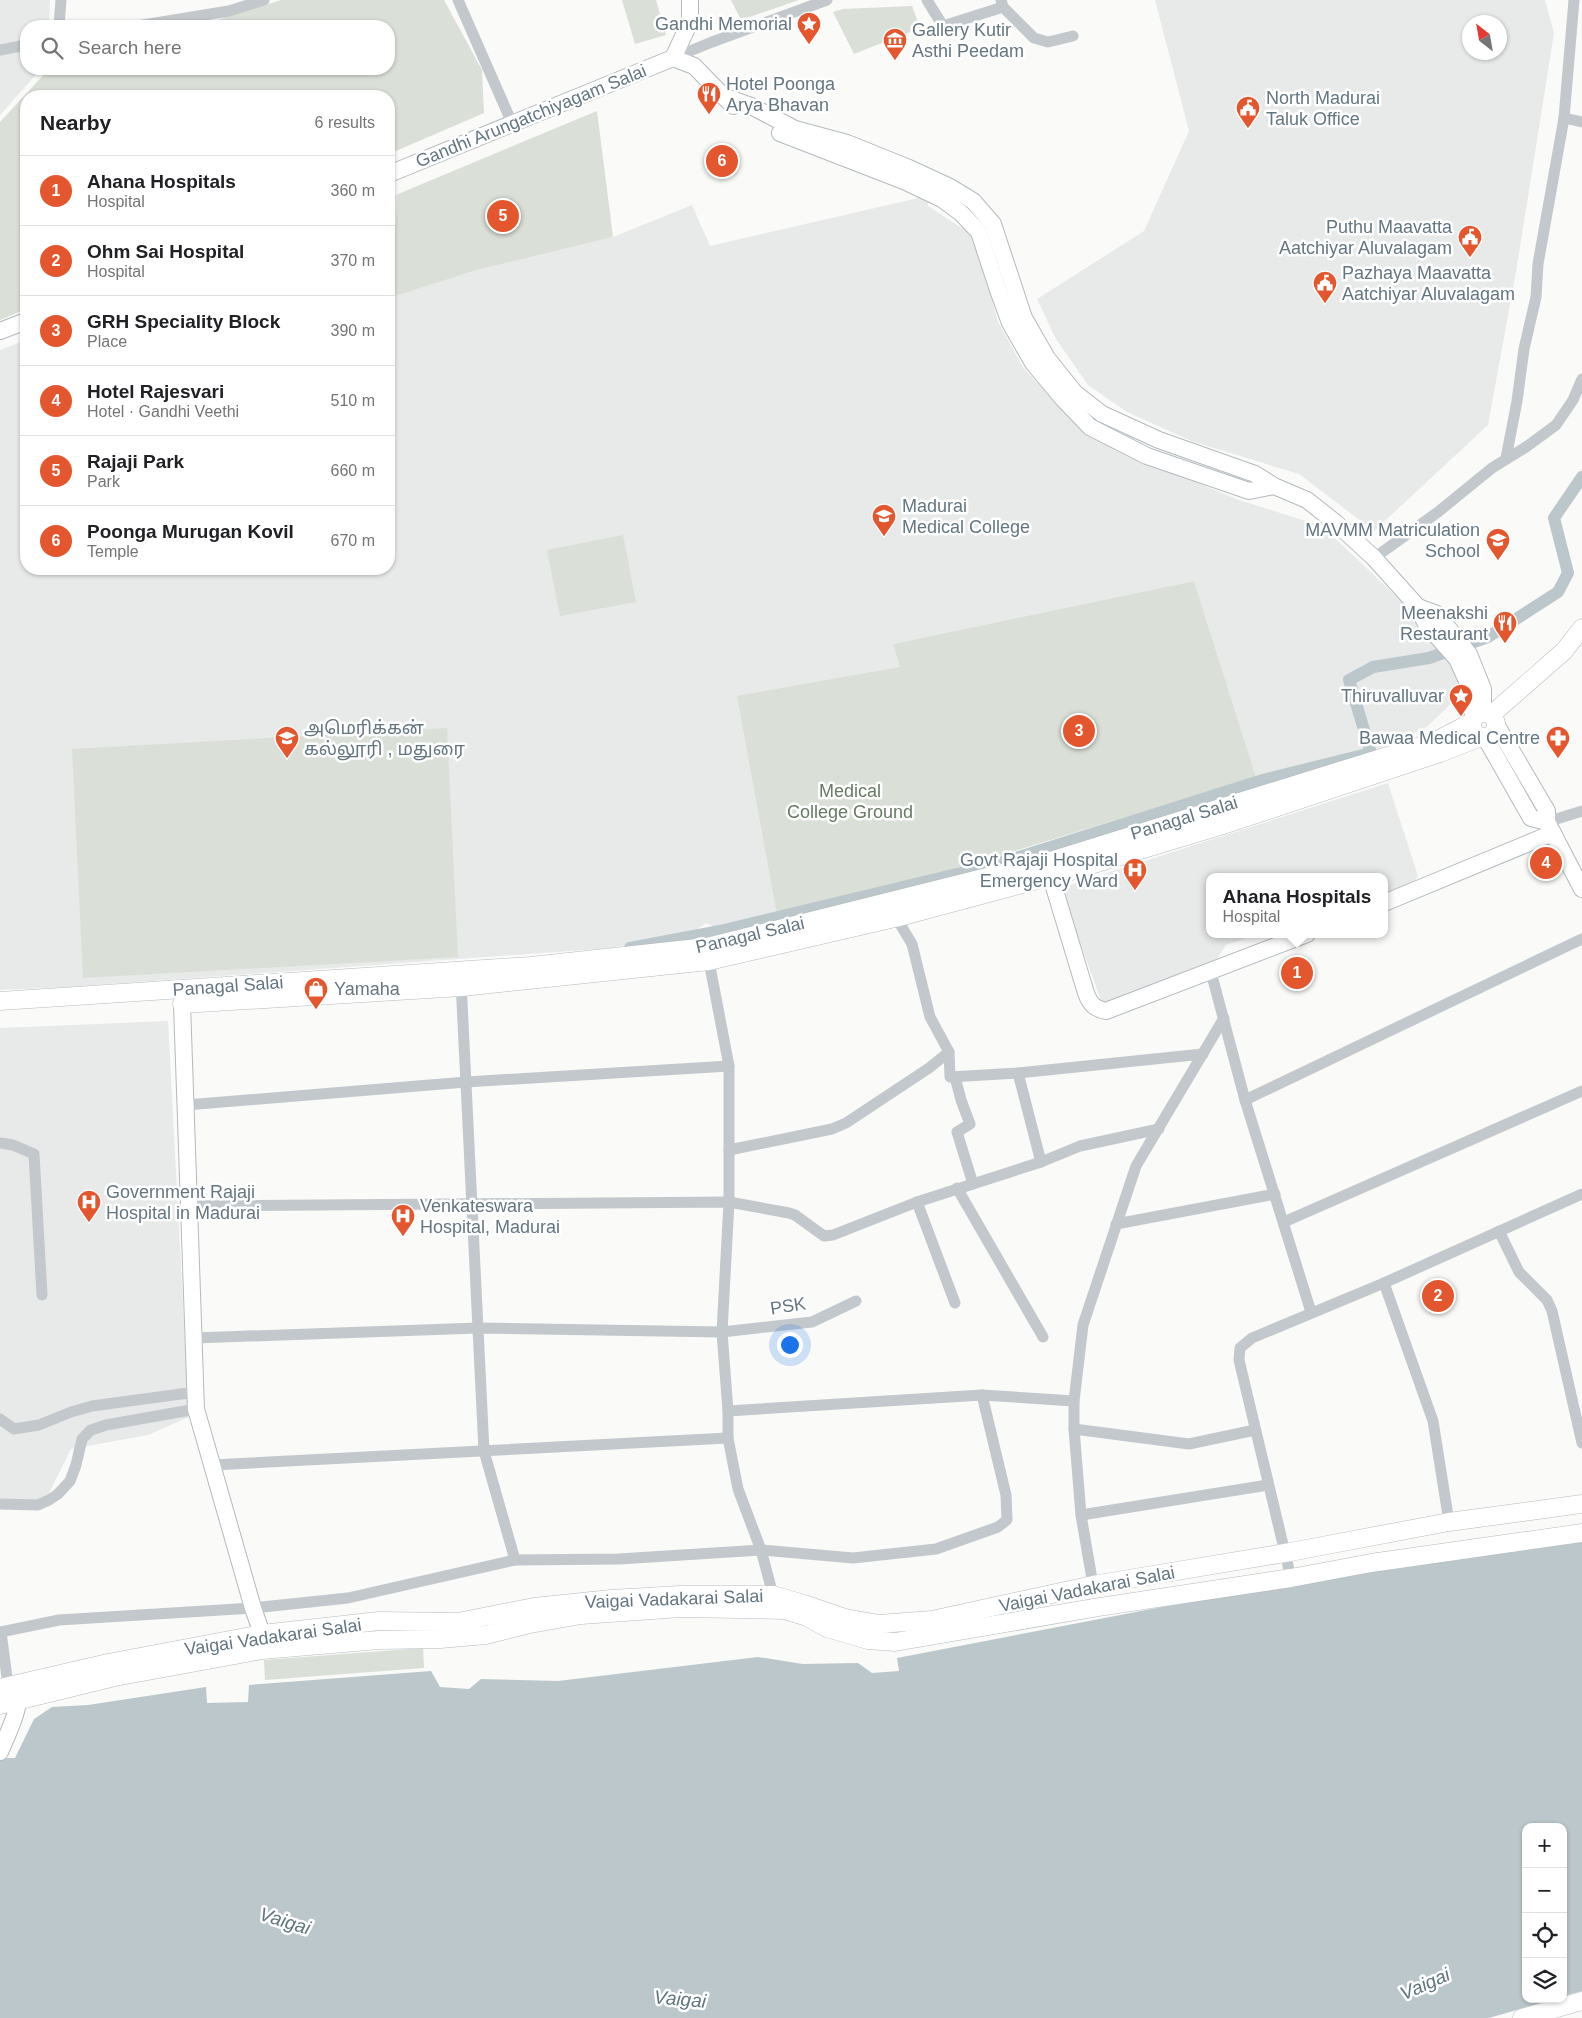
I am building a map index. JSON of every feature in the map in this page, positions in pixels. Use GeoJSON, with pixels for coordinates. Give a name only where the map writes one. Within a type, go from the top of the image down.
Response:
{"type":"FeatureCollection","features":[{"type":"Feature","properties":{"kind":"main road","name":"Panagal Salai"},"geometry":{"type":"LineString","coordinates":[[182,1004],[461,978],[531,966],[708,954],[896,918],[1483,724],[1564,651],[1582,628]]}},
{"type":"Feature","properties":{"kind":"main road","name":"Panagal Salai"},"geometry":{"type":"LineString","coordinates":[[708,954],[886,901],[1049,869]]}},
{"type":"Feature","properties":{"kind":"main road","name":"Panagal Salai"},"geometry":{"type":"LineString","coordinates":[[0,1001],[461,978]]}},
{"type":"Feature","properties":{"kind":"main road","name":"Vaigai Vadakarai Salai"},"geometry":{"type":"LineString","coordinates":[[0,1705],[12,1689],[108,1663],[262,1642],[379,1621],[458,1622],[534,1607],[611,1598],[680,1595],[773,1595],[845,1618],[878,1624],[932,1620],[1093,1585],[1285,1554],[1449,1522],[1582,1504]]}},
{"type":"Feature","properties":{"kind":"main road","name":"Vaigai Vadakarai Salai"},"geometry":{"type":"LineString","coordinates":[[262,1642],[440,1639],[486,1635],[530,1624],[581,1615],[690,1608],[784,1610],[807,1617],[827,1628],[868,1640],[895,1642],[1099,1606],[1290,1578],[1371,1562],[1582,1533]]}},
{"type":"Feature","properties":{"kind":"main road"},"geometry":{"type":"LineString","coordinates":[[1522,2018],[1582,2001]]}},
{"type":"Feature","properties":{"kind":"street"},"geometry":{"type":"LineString","coordinates":[[59,20],[61,0]]}},
{"type":"Feature","properties":{"kind":"street"},"geometry":{"type":"LineString","coordinates":[[458,0],[512,123]]}},
{"type":"Feature","properties":{"kind":"street"},"geometry":{"type":"LineString","coordinates":[[673,58],[690,22],[690,0]]}},
{"type":"Feature","properties":{"kind":"street"},"geometry":{"type":"LineString","coordinates":[[673,58],[827,0]]}},
{"type":"Feature","properties":{"kind":"street"},"geometry":{"type":"LineString","coordinates":[[927,0],[944,26],[1002,3],[1034,38],[1048,42],[1073,36]]}},
{"type":"Feature","properties":{"kind":"street"},"geometry":{"type":"LineString","coordinates":[[1506,458],[1517,401],[1524,349],[1536,297],[1538,264],[1564,118],[1568,60],[1577,14],[1574,0]]}},
{"type":"Feature","properties":{"kind":"street"},"geometry":{"type":"LineString","coordinates":[[174,20],[229,11],[258,1]]}},
{"type":"Feature","properties":{"kind":"street"},"geometry":{"type":"LineString","coordinates":[[0,50],[20,46]]}},
{"type":"Feature","properties":{"kind":"street"},"geometry":{"type":"LineString","coordinates":[[673,58],[694,66],[726,97],[751,106],[795,129],[847,143],[909,168],[950,186],[973,201],[993,224],[1024,318],[1047,358],[1075,393],[1102,414],[1159,440],[1255,474],[1274,486],[1307,500],[1336,523],[1374,558],[1418,607],[1437,614],[1450,641],[1463,657],[1483,724],[1547,812],[1550,827],[1582,889]]}},
{"type":"Feature","properties":{"kind":"street","name":"Gandhi Arungatchiyagam Salai"},"geometry":{"type":"LineString","coordinates":[[395,172],[673,58]]}},
{"type":"Feature","properties":{"kind":"street"},"geometry":{"type":"LineString","coordinates":[[1564,118],[1582,122]]}},
{"type":"Feature","properties":{"kind":"street"},"geometry":{"type":"LineString","coordinates":[[0,331],[20,323]]}},
{"type":"Feature","properties":{"kind":"street"},"geometry":{"type":"LineString","coordinates":[[1374,558],[1438,512],[1506,458],[1526,447],[1556,424],[1573,400],[1582,379]]}},
{"type":"Feature","properties":{"kind":"street"},"geometry":{"type":"LineString","coordinates":[[1388,902],[1582,811]]}},
{"type":"Feature","properties":{"kind":"street"},"geometry":{"type":"LineString","coordinates":[[1049,869],[1086,993],[1090,1002],[1097,1009],[1106,1011],[1297,938]]}},
{"type":"Feature","properties":{"kind":"street"},"geometry":{"type":"LineString","coordinates":[[886,901],[912,944],[930,1017],[949,1052],[950,1077],[1018,1073],[1203,1054]]}},
{"type":"Feature","properties":{"kind":"street"},"geometry":{"type":"LineString","coordinates":[[1245,1100],[1582,939]]}},
{"type":"Feature","properties":{"kind":"street"},"geometry":{"type":"LineString","coordinates":[[708,954],[729,1066],[729,1202],[722,1332],[728,1410],[728,1438],[738,1489],[761,1550],[773,1595]]}},
{"type":"Feature","properties":{"kind":"street"},"geometry":{"type":"LineString","coordinates":[[1211,972],[1245,1100],[1311,1312]]}},
{"type":"Feature","properties":{"kind":"street"},"geometry":{"type":"LineString","coordinates":[[461,978],[484,1451],[515,1560]]}},
{"type":"Feature","properties":{"kind":"street"},"geometry":{"type":"LineString","coordinates":[[182,1004],[196,1409],[262,1642]]}},
{"type":"Feature","properties":{"kind":"street"},"geometry":{"type":"LineString","coordinates":[[1093,1585],[1081,1515],[1074,1429],[1074,1401],[1083,1324],[1136,1166],[1224,1018]]}},
{"type":"Feature","properties":{"kind":"street"},"geometry":{"type":"LineString","coordinates":[[729,1150],[832,1129],[846,1123],[929,1068],[949,1052]]}},
{"type":"Feature","properties":{"kind":"street"},"geometry":{"type":"LineString","coordinates":[[186,1104],[466,1082],[729,1066]]}},
{"type":"Feature","properties":{"kind":"street"},"geometry":{"type":"LineString","coordinates":[[1018,1073],[1041,1162]]}},
{"type":"Feature","properties":{"kind":"street"},"geometry":{"type":"LineString","coordinates":[[956,1077],[960,1100],[970,1124],[957,1132],[973,1184]]}},
{"type":"Feature","properties":{"kind":"street"},"geometry":{"type":"LineString","coordinates":[[1284,1222],[1582,1091]]}},
{"type":"Feature","properties":{"kind":"street"},"geometry":{"type":"LineString","coordinates":[[189,1206],[729,1202],[789,1213],[824,1236],[833,1235],[957,1188],[1041,1162],[1080,1146],[1158,1128]]}},
{"type":"Feature","properties":{"kind":"street"},"geometry":{"type":"LineString","coordinates":[[0,1143],[13,1145],[34,1154],[42,1295]]}},
{"type":"Feature","properties":{"kind":"street"},"geometry":{"type":"LineString","coordinates":[[957,1188],[1043,1337]]}},
{"type":"Feature","properties":{"kind":"street"},"geometry":{"type":"LineString","coordinates":[[1116,1224],[1275,1194]]}},
{"type":"Feature","properties":{"kind":"street"},"geometry":{"type":"LineString","coordinates":[[1290,1578],[1239,1360],[1240,1348],[1252,1338],[1384,1283],[1582,1194]]}},
{"type":"Feature","properties":{"kind":"street"},"geometry":{"type":"LineString","coordinates":[[917,1202],[955,1303]]}},
{"type":"Feature","properties":{"kind":"street"},"geometry":{"type":"LineString","coordinates":[[1499,1231],[1519,1272],[1547,1300],[1552,1311],[1582,1443]]}},
{"type":"Feature","properties":{"kind":"street"},"geometry":{"type":"LineString","coordinates":[[1384,1283],[1433,1421],[1449,1522]]}},
{"type":"Feature","properties":{"kind":"street","name":"PSK"},"geometry":{"type":"LineString","coordinates":[[194,1338],[478,1328],[722,1332],[812,1322],[856,1301]]}},
{"type":"Feature","properties":{"kind":"street"},"geometry":{"type":"LineString","coordinates":[[0,1419],[14,1429],[40,1425],[71,1412],[92,1406],[196,1392]]}},
{"type":"Feature","properties":{"kind":"street"},"geometry":{"type":"LineString","coordinates":[[728,1410],[982,1395],[1074,1401]]}},
{"type":"Feature","properties":{"kind":"street"},"geometry":{"type":"LineString","coordinates":[[0,1752],[14,1720],[12,1689],[1,1632],[59,1620],[253,1608],[348,1598],[515,1560],[619,1559],[761,1550],[853,1558],[936,1549],[998,1527],[1007,1520],[1006,1495],[982,1395]]}},
{"type":"Feature","properties":{"kind":"street"},"geometry":{"type":"LineString","coordinates":[[0,1504],[38,1504],[58,1494],[70,1480],[76,1465],[82,1439],[91,1430],[106,1425],[196,1409]]}},
{"type":"Feature","properties":{"kind":"street"},"geometry":{"type":"LineString","coordinates":[[1074,1429],[1189,1444],[1256,1430]]}},
{"type":"Feature","properties":{"kind":"street"},"geometry":{"type":"LineString","coordinates":[[212,1465],[728,1438]]}},
{"type":"Feature","properties":{"kind":"street"},"geometry":{"type":"LineString","coordinates":[[1081,1515],[1268,1486]]}},
{"type":"Feature","properties":{"kind":"shaded area"},"geometry":{"type":"Polygon","coordinates":[[[0,0],[50,0],[49,20],[20,20],[20,75],[36,75],[22,90],[20,90],[20,93],[0,115],[0,0]]]}},
{"type":"Feature","properties":{"kind":"shaded area"},"geometry":{"type":"Polygon","coordinates":[[[1155,0],[1545,0],[1554,33],[1517,266],[1488,425],[1374,531],[1299,474],[1191,441],[1127,412],[1088,385],[1056,339],[1037,299],[1144,231],[1189,131],[1155,0]]]}},
{"type":"Feature","properties":{"kind":"shaded area"},"geometry":{"type":"Polygon","coordinates":[[[398,194],[395,225],[395,195],[398,194]]]}},
{"type":"Feature","properties":{"kind":"shaded area"},"geometry":{"type":"Polygon","coordinates":[[[927,196],[928,206],[977,238],[998,322],[1024,369],[1086,433],[1120,451],[1239,500],[1322,526],[1414,613],[1454,662],[1461,694],[1428,726],[1389,746],[1256,777],[1194,581],[893,644],[969,865],[717,928],[706,923],[696,930],[611,948],[68,987],[0,990],[0,350],[20,342],[20,575],[395,575],[395,296],[477,270],[613,237],[692,205],[710,246],[927,196]]]}},
{"type":"Feature","properties":{"kind":"shaded area","name":"Govt Rajaji Hospital Emergency Ward"},"geometry":{"type":"Polygon","coordinates":[[[1388,783],[1418,876],[1414,883],[1388,892],[1388,873],[1206,873],[1206,938],[1247,938],[1226,945],[1210,970],[1102,1003],[1060,888],[1388,783]]]}},
{"type":"Feature","properties":{"kind":"shaded area","name":"Government Rajaji Hospital in Madurai"},"geometry":{"type":"Polygon","coordinates":[[[168,1021],[189,1417],[148,1435],[71,1449],[42,1507],[0,1503],[0,1028],[168,1021]]]}},
{"type":"Feature","properties":{"kind":"green space"},"geometry":{"type":"Polygon","coordinates":[[[281,0],[444,0],[482,70],[484,113],[395,151],[395,90],[30,90],[43,75],[395,75],[395,20],[217,20],[281,0]]]}},
{"type":"Feature","properties":{"kind":"green space"},"geometry":{"type":"Polygon","coordinates":[[[622,0],[656,0],[666,35],[635,44],[622,0]]]}},
{"type":"Feature","properties":{"kind":"green space"},"geometry":{"type":"Polygon","coordinates":[[[731,0],[799,0],[741,20],[731,0]]]}},
{"type":"Feature","properties":{"kind":"green space"},"geometry":{"type":"Polygon","coordinates":[[[912,6],[920,28],[854,54],[833,12],[843,9],[912,6]]]}},
{"type":"Feature","properties":{"kind":"green space"},"geometry":{"type":"Polygon","coordinates":[[[20,100],[20,312],[0,320],[0,122],[20,100]]]}},
{"type":"Feature","properties":{"kind":"green space"},"geometry":{"type":"Polygon","coordinates":[[[597,111],[613,237],[477,270],[395,296],[395,229],[398,194],[597,111]]]}},
{"type":"Feature","properties":{"kind":"green space"},"geometry":{"type":"Polygon","coordinates":[[[623,535],[636,602],[560,616],[547,550],[623,535]]]}},
{"type":"Feature","properties":{"kind":"green space","name":"Medical College Ground"},"geometry":{"type":"Polygon","coordinates":[[[1194,581],[1256,777],[969,865],[777,914],[737,696],[900,667],[893,644],[1194,581]]]}},
{"type":"Feature","properties":{"kind":"green space"},"geometry":{"type":"Polygon","coordinates":[[[447,728],[458,957],[83,978],[72,749],[447,728]]]}},
{"type":"Feature","properties":{"kind":"green space"},"geometry":{"type":"Polygon","coordinates":[[[423,1648],[424,1668],[265,1680],[264,1660],[423,1648]]]}},
{"type":"Feature","properties":{"kind":"water","name":"Vaigai"},"geometry":{"type":"Polygon","coordinates":[[[1582,1541],[1582,1991],[1567,1995],[1567,1823],[1522,1823],[1522,2003],[1540,2003],[1489,2018],[0,2018],[0,1758],[15,1758],[34,1719],[52,1707],[88,1705],[206,1687],[207,1703],[248,1702],[249,1685],[431,1671],[440,1687],[469,1689],[481,1679],[558,1681],[758,1657],[803,1664],[858,1663],[872,1673],[899,1671],[897,1658],[1162,1607],[1471,1553],[1582,1541]]]}},
{"type":"Feature","properties":{"kind":"waterway"},"geometry":{"type":"LineString","coordinates":[[630,948],[720,931],[961,873],[1022,856],[1263,780],[1371,753],[1349,680],[1373,667],[1429,658],[1488,637],[1558,592],[1568,573],[1554,518],[1582,477]]}},
{"type":"Feature","properties":{"kind":"place","name":"Gandhi Memorial"},"geometry":{"type":"Point","coordinates":[809,45]}},
{"type":"Feature","properties":{"kind":"place","name":"Gallery Kutir Asthi Peedam"},"geometry":{"type":"Point","coordinates":[895,61]}},
{"type":"Feature","properties":{"kind":"place","name":"Hotel Poonga Arya Bhavan"},"geometry":{"type":"Point","coordinates":[709,115]}},
{"type":"Feature","properties":{"kind":"place","name":"North Madurai Taluk Office"},"geometry":{"type":"Point","coordinates":[1248,129]}},
{"type":"Feature","properties":{"kind":"place","name":"Poonga Murugan Kovil"},"geometry":{"type":"Point","coordinates":[722,161]}},
{"type":"Feature","properties":{"kind":"place","name":"Rajaji Park"},"geometry":{"type":"Point","coordinates":[503,216]}},
{"type":"Feature","properties":{"kind":"place","name":"Puthu Maavatta Aatchiyar Aluvalagam"},"geometry":{"type":"Point","coordinates":[1470,258]}},
{"type":"Feature","properties":{"kind":"place","name":"Pazhaya Maavatta Aatchiyar Aluvalagam"},"geometry":{"type":"Point","coordinates":[1325,304]}},
{"type":"Feature","properties":{"kind":"place","name":"Madurai Medical College"},"geometry":{"type":"Point","coordinates":[884,537]}},
{"type":"Feature","properties":{"kind":"place","name":"MAVMM Matriculation School"},"geometry":{"type":"Point","coordinates":[1498,561]}},
{"type":"Feature","properties":{"kind":"place","name":"Meenakshi Restaurant"},"geometry":{"type":"Point","coordinates":[1505,644]}},
{"type":"Feature","properties":{"kind":"place","name":"Thiruvalluvar"},"geometry":{"type":"Point","coordinates":[1461,717]}},
{"type":"Feature","properties":{"kind":"place","name":"GRH Speciality Block"},"geometry":{"type":"Point","coordinates":[1079,731]}},
{"type":"Feature","properties":{"kind":"place","name":"அமெரிக்கன் கல்லூரி , மதுரை"},"geometry":{"type":"Point","coordinates":[287,759]}},
{"type":"Feature","properties":{"kind":"place","name":"Bawaa Medical Centre"},"geometry":{"type":"Point","coordinates":[1558,759]}},
{"type":"Feature","properties":{"kind":"place","name":"Hotel Rajesvari"},"geometry":{"type":"Point","coordinates":[1546,863]}},
{"type":"Feature","properties":{"kind":"place","name":"Govt Rajaji Hospital Emergency Ward"},"geometry":{"type":"Point","coordinates":[1135,891]}},
{"type":"Feature","properties":{"kind":"place","name":"Ahana Hospitals"},"geometry":{"type":"Point","coordinates":[1297,973]}},
{"type":"Feature","properties":{"kind":"place","name":"Yamaha"},"geometry":{"type":"Point","coordinates":[316,1010]}},
{"type":"Feature","properties":{"kind":"place","name":"Government Rajaji Hospital in Madurai"},"geometry":{"type":"Point","coordinates":[89,1223]}},
{"type":"Feature","properties":{"kind":"place","name":"Venkateswara Hospital, Madurai"},"geometry":{"type":"Point","coordinates":[403,1237]}},
{"type":"Feature","properties":{"kind":"place","name":"Ohm Sai Hospital"},"geometry":{"type":"Point","coordinates":[1438,1296]}}]}
